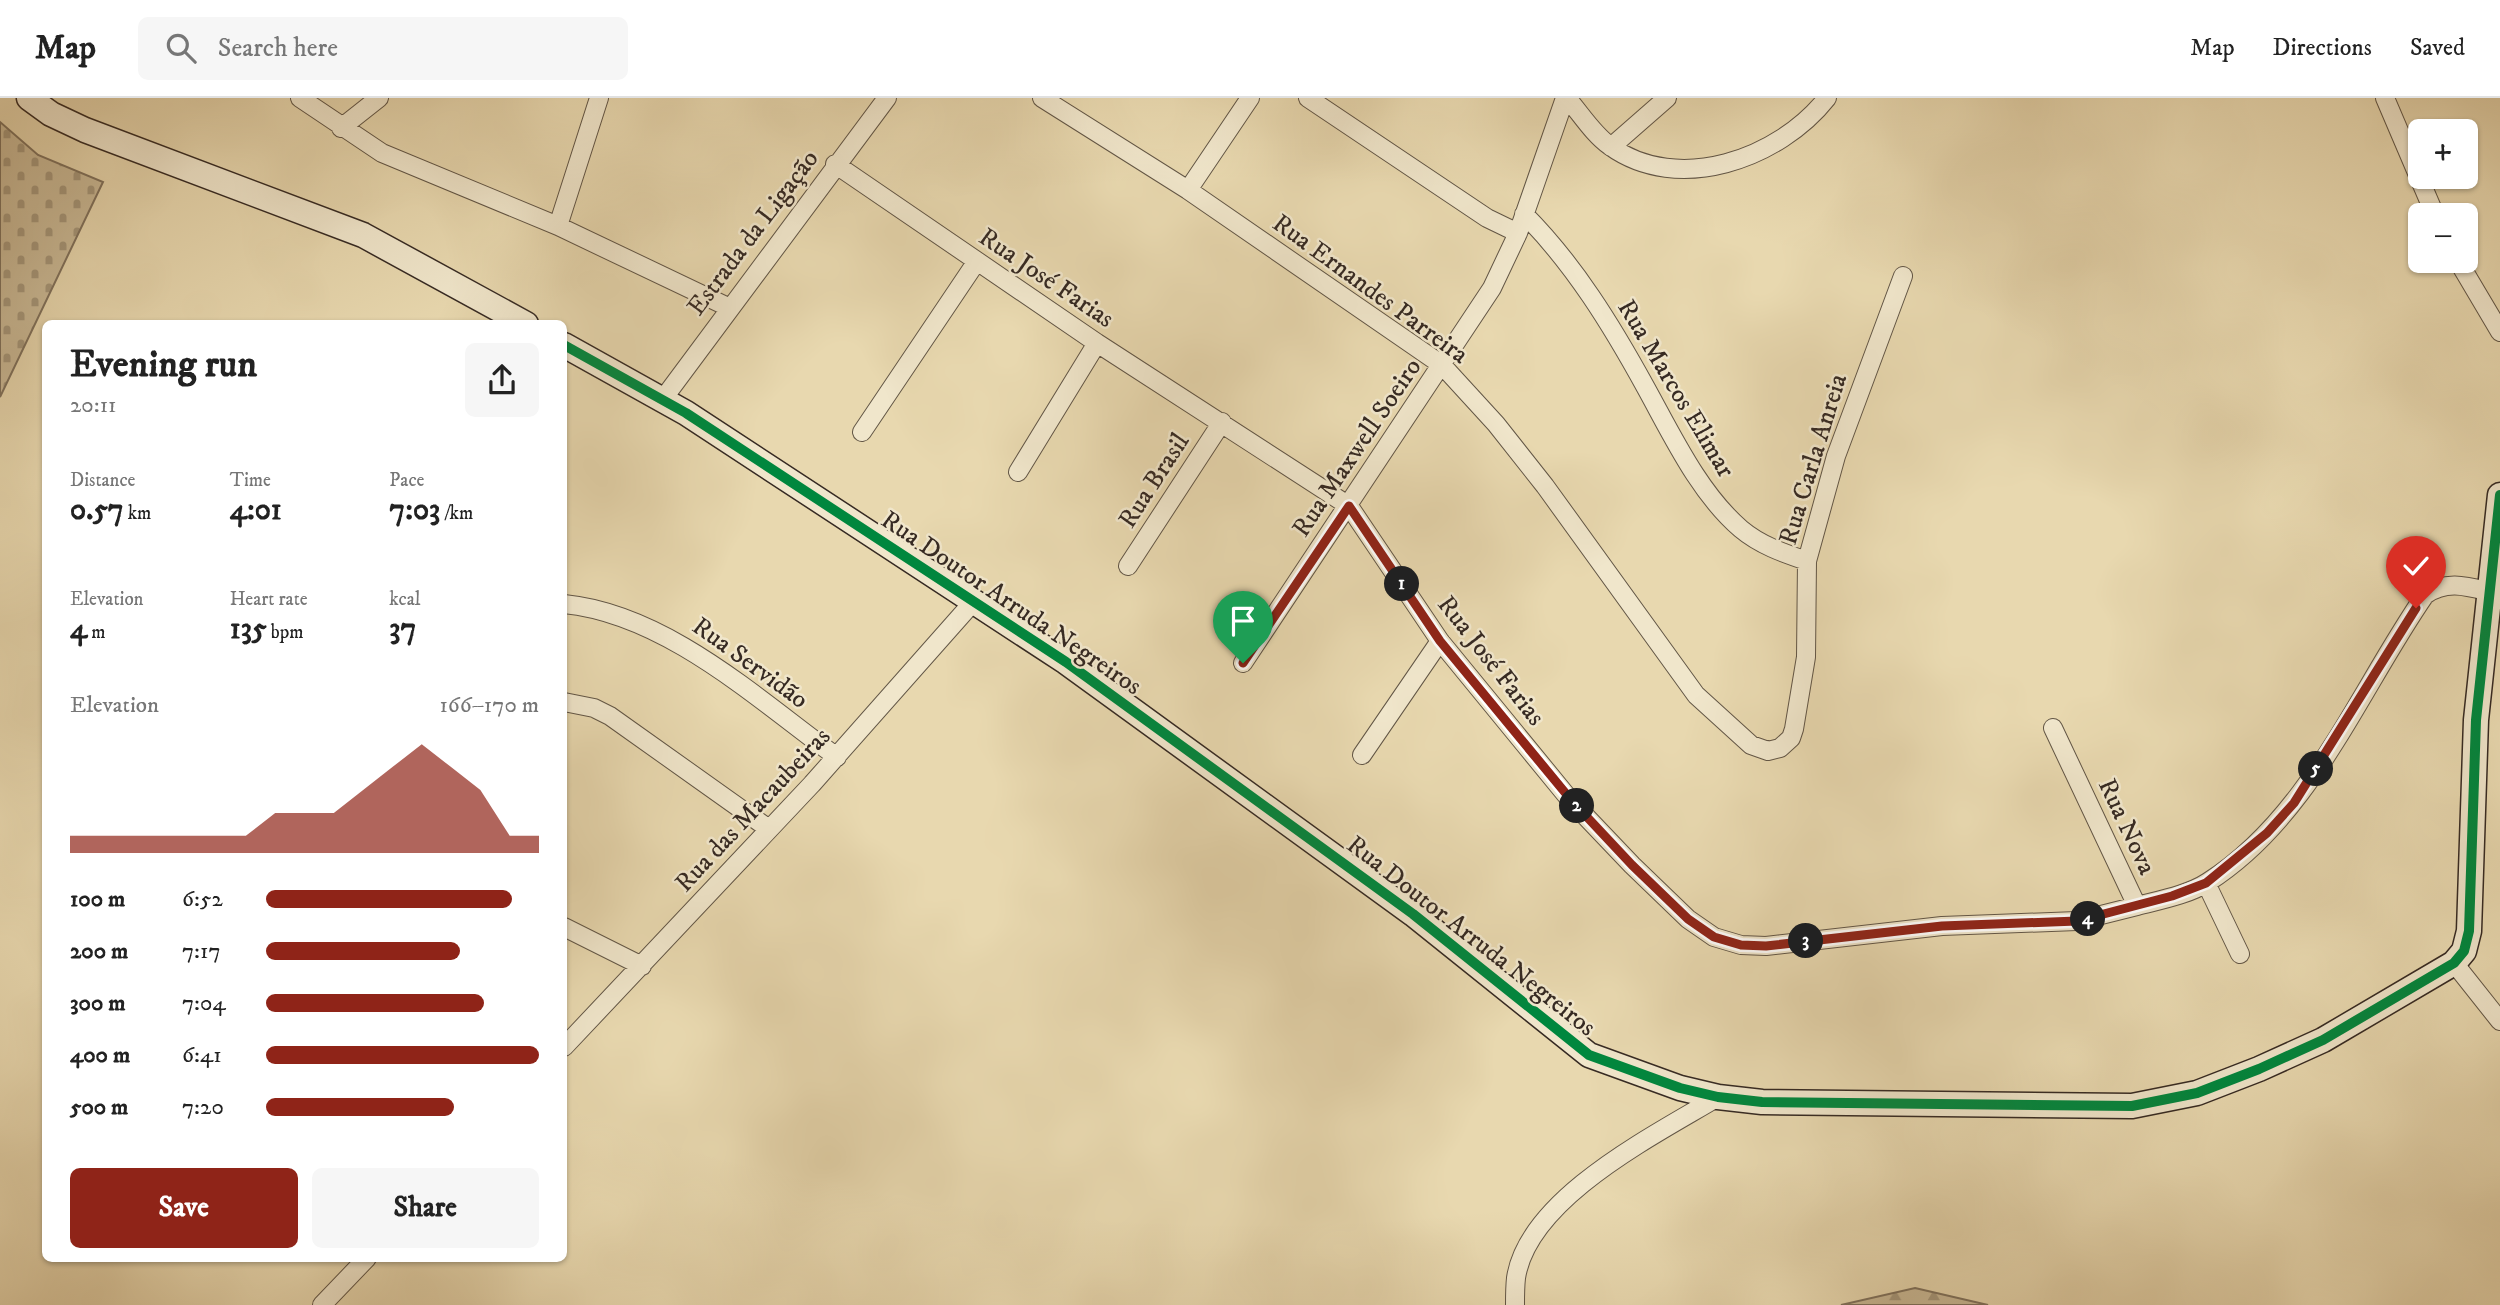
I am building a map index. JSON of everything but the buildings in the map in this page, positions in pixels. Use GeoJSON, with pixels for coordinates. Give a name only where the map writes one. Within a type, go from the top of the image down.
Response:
{"type":"FeatureCollection","features":[{"type":"Feature","properties":{"kind":"street"},"geometry":{"type":"LineString","coordinates":[[29,98],[51,114],[85,130],[363,235],[519,320]]}},
{"type":"Feature","properties":{"kind":"street"},"geometry":{"type":"LineString","coordinates":[[300,98],[341,128],[408,165],[558,226],[728,307]]}},
{"type":"Feature","properties":{"kind":"street"},"geometry":{"type":"LineString","coordinates":[[341,128],[379,98]]}},
{"type":"Feature","properties":{"kind":"street"},"geometry":{"type":"LineString","coordinates":[[558,226],[599,98]]}},
{"type":"Feature","properties":{"kind":"street","name":"Estrada da Ligação"},"geometry":{"type":"LineString","coordinates":[[663,399],[728,307],[887,98]]}},
{"type":"Feature","properties":{"kind":"street","name":"Rua Ernandes Parreira"},"geometry":{"type":"LineString","coordinates":[[1042,98],[1188,190],[1442,365],[1496,424],[1537,476],[1696,695],[1751,745],[1768,751],[1786,745]]}},
{"type":"Feature","properties":{"kind":"street"},"geometry":{"type":"LineString","coordinates":[[1188,190],[1250,98]]}},
{"type":"Feature","properties":{"kind":"street"},"geometry":{"type":"LineString","coordinates":[[1308,98],[1486,218],[1518,233]]}},
{"type":"Feature","properties":{"kind":"street"},"geometry":{"type":"LineString","coordinates":[[1566,98],[1611,147],[1642,163],[1670,170],[1701,170],[1739,158],[1787,135],[1827,98]]}},
{"type":"Feature","properties":{"kind":"street","name":"Rua Maxwell Soeiro"},"geometry":{"type":"LineString","coordinates":[[1243,663],[1492,288],[1518,233],[1566,98]]}},
{"type":"Feature","properties":{"kind":"street"},"geometry":{"type":"LineString","coordinates":[[1611,147],[1667,98]]}},
{"type":"Feature","properties":{"kind":"street"},"geometry":{"type":"LineString","coordinates":[[2385,98],[2430,203]]}},
{"type":"Feature","properties":{"kind":"street","name":"Rua José Farias"},"geometry":{"type":"LineString","coordinates":[[835,164],[1097,343],[1349,506],[1440,641],[1572,801],[1688,919],[1714,937],[1741,945],[1766,946],[1929,927],[2077,921],[2137,906]]}},
{"type":"Feature","properties":{"kind":"street","name":"Rua Marcos Elimar"},"geometry":{"type":"LineString","coordinates":[[1524,214],[1570,264],[1693,469],[1725,513],[1754,539],[1778,552],[1807,561]]}},
{"type":"Feature","properties":{"kind":"street"},"geometry":{"type":"LineString","coordinates":[[862,432],[977,261]]}},
{"type":"Feature","properties":{"kind":"street"},"geometry":{"type":"LineString","coordinates":[[2465,273],[2500,332]]}},
{"type":"Feature","properties":{"kind":"street","name":"Rua Carla Anreia"},"geometry":{"type":"LineString","coordinates":[[1786,745],[1794,729],[1805,671],[1807,561],[1836,456],[1903,276]]}},
{"type":"Feature","properties":{"kind":"street"},"geometry":{"type":"LineString","coordinates":[[1018,472],[1097,343]]}},
{"type":"Feature","properties":{"kind":"street","name":"Rua Doutor Arruda Negreiros"},"geometry":{"type":"LineString","coordinates":[[567,347],[663,399],[1066,662],[1335,857],[1581,1050],[1644,1077],[1718,1097],[1762,1102],[2132,1106],[2197,1093],[2270,1064],[2323,1040],[2454,963]]}},
{"type":"Feature","properties":{"kind":"street","name":"Rua Brasil"},"geometry":{"type":"LineString","coordinates":[[1128,566],[1222,422]]}},
{"type":"Feature","properties":{"kind":"street"},"geometry":{"type":"LineString","coordinates":[[2500,495],[2476,720],[2469,931],[2464,951],[2454,963],[2500,1021]]}},
{"type":"Feature","properties":{"kind":"street","name":"Rua Nova"},"geometry":{"type":"LineString","coordinates":[[2053,728],[2137,906],[2206,883],[2267,833],[2294,803],[2425,596],[2435,588],[2452,584],[2490,592]]}},
{"type":"Feature","properties":{"kind":"street","name":"Rua das Macaubeiras"},"geometry":{"type":"LineString","coordinates":[[567,1044],[837,757],[974,601]]}},
{"type":"Feature","properties":{"kind":"street","name":"Rua Servidão"},"geometry":{"type":"LineString","coordinates":[[567,604],[580,605],[668,635],[837,757]]}},
{"type":"Feature","properties":{"kind":"street"},"geometry":{"type":"LineString","coordinates":[[1362,755],[1440,641]]}},
{"type":"Feature","properties":{"kind":"street"},"geometry":{"type":"LineString","coordinates":[[567,703],[594,708],[610,716],[769,829]]}},
{"type":"Feature","properties":{"kind":"street"},"geometry":{"type":"LineString","coordinates":[[2206,883],[2240,954]]}},
{"type":"Feature","properties":{"kind":"street"},"geometry":{"type":"LineString","coordinates":[[567,928],[642,966]]}},
{"type":"Feature","properties":{"kind":"street"},"geometry":{"type":"LineString","coordinates":[[1515,1305],[1516,1277],[1525,1253],[1555,1210],[1582,1184],[1619,1156],[1718,1097]]}},
{"type":"Feature","properties":{"kind":"street"},"geometry":{"type":"LineString","coordinates":[[322,1305],[363,1262]]}},
{"type":"Feature","properties":{"kind":"green space"},"geometry":{"type":"Polygon","coordinates":[[[0,122],[38,155],[103,182],[0,397],[0,122]]]}},
{"type":"Feature","properties":{"kind":"green space"},"geometry":{"type":"Polygon","coordinates":[[[1915,1288],[1988,1305],[1841,1305],[1915,1288]]]}},
{"type":"Feature","properties":{"kind":"cycle path"},"geometry":{"type":"LineString","coordinates":[[567,347],[686,413],[1066,662],[1413,914],[1589,1055],[1680,1088],[1718,1097],[1762,1102],[2132,1106],[2197,1093],[2323,1040],[2454,963],[2464,951],[2469,931],[2476,720],[2500,495]]}},
{"type":"Feature","properties":{"kind":"route"},"geometry":{"type":"LineString","coordinates":[[1243,663],[1349,506],[1440,641],[1572,801],[1632,865],[1688,919],[1714,937],[1741,945],[1766,946],[1942,926],[2077,921],[2189,891],[2206,883],[2238,860],[2294,803],[2416,608]]}}]}
